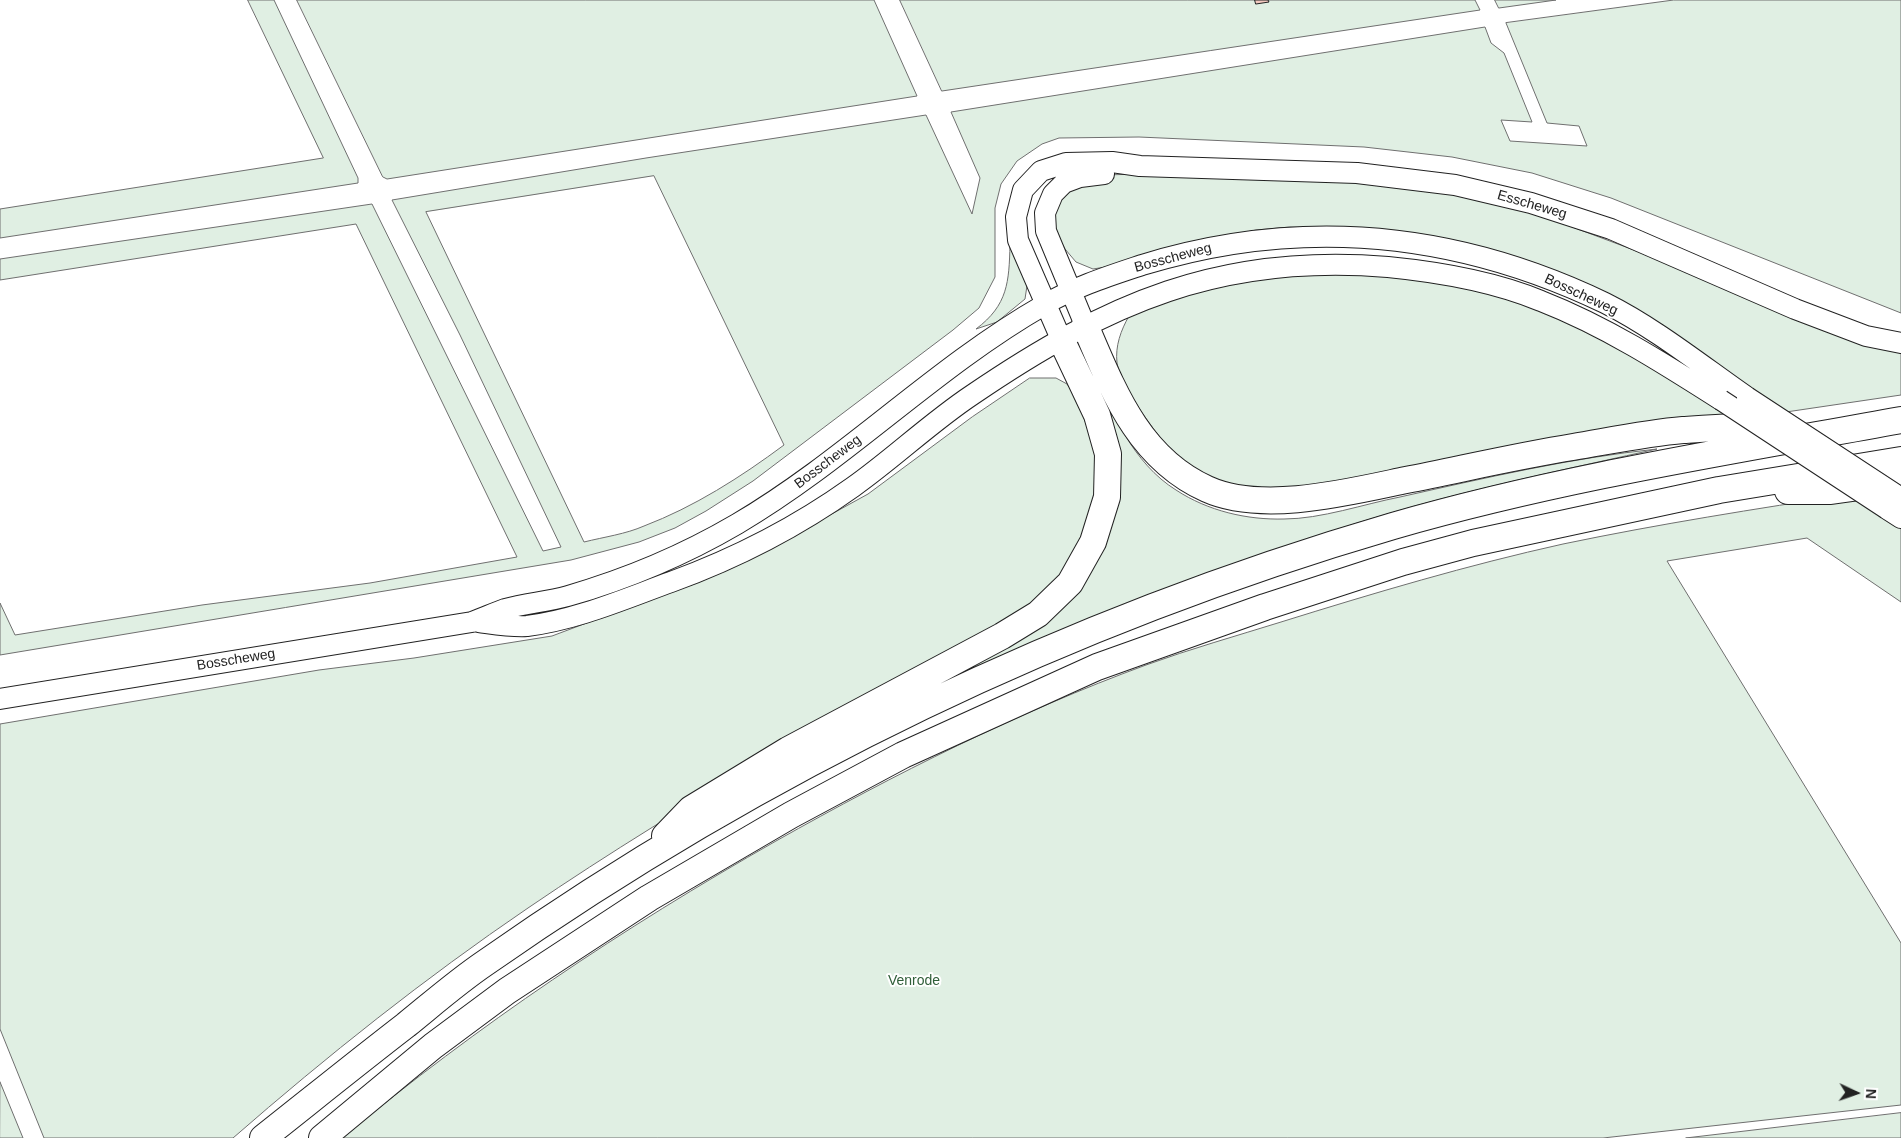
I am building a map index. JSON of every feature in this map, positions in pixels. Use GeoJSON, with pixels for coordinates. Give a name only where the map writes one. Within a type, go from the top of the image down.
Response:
{"type":"FeatureCollection","features":[{"type":"Feature","properties":{"kind":"highway"},"geometry":{"type":"LineString","coordinates":[[1085,325],[1119,399],[1148,446],[1178,472],[1208,490],[1250,500],[1302,499],[1350,492],[1572,447],[1681,430],[1901,419]]}},
{"type":"Feature","properties":{"kind":"highway"},"geometry":{"type":"LineString","coordinates":[[641,860],[691,809],[788,750],[1002,636],[1038,614],[1070,583],[1093,542],[1107,497],[1108,454],[1097,415],[1061,339]]}},
{"type":"Feature","properties":{"kind":"highway"},"geometry":{"type":"LineString","coordinates":[[263,1138],[482,964],[641,860],[766,787],[890,722],[1077,636],[1251,571],[1393,526],[1580,479],[1901,419]]}},
{"type":"Feature","properties":{"kind":"highway"},"geometry":{"type":"LineString","coordinates":[[322,1138],[433,1046],[507,991],[649,898],[791,815],[903,755],[1097,667],[1265,607],[1403,562],[1473,543],[1720,490],[1901,460]]}},
{"type":"Feature","properties":{"kind":"highway"},"geometry":{"type":"LineString","coordinates":[[1720,490],[1831,491],[1901,481]]}},
{"type":"Feature","properties":{"kind":"main road","name":"Esscheweg"},"geometry":{"type":"LineString","coordinates":[[1061,339],[1018,240],[1016,217],[1022,190],[1041,171],[1066,163],[1112,162],[1140,166],[1357,173],[1455,185],[1531,203],[1611,229],[1795,309],[1866,336],[1901,343]]}},
{"type":"Feature","properties":{"kind":"main road","name":"Esscheweg"},"geometry":{"type":"LineString","coordinates":[[1085,325],[1046,231],[1045,213],[1053,194],[1064,183],[1080,176],[1112,174],[1140,166]]}},
{"type":"Feature","properties":{"kind":"main road","name":"Bosscheweg"},"geometry":{"type":"LineString","coordinates":[[0,699],[472,622],[506,609],[566,597],[634,573],[679,555],[778,499],[838,456],[950,367],[1046,303],[1115,274],[1162,259],[1227,244],[1299,235],[1380,237],[1426,244],[1487,257],[1546,277],[1608,305],[1657,334],[1747,397],[1896,508]]}},
{"type":"Feature","properties":{"kind":"main road","name":"Bosscheweg"},"geometry":{"type":"LineString","coordinates":[[472,622],[524,626],[569,618],[702,570],[751,547],[803,519],[852,488],[968,398],[1085,325],[1126,306],[1180,287],[1235,273],[1280,266],[1346,264],[1424,270],[1480,282],[1540,300],[1600,328],[1647,353],[1896,508]]}},
{"type":"Feature","properties":{"kind":"green space"},"geometry":{"type":"Polygon","coordinates":[[[248,0],[274,0],[358,178],[358,183],[0,238],[0,209],[323,158],[248,0]]]}},
{"type":"Feature","properties":{"kind":"green space"},"geometry":{"type":"Polygon","coordinates":[[[297,0],[874,0],[917,96],[387,179],[383,177],[297,0]]]}},
{"type":"Feature","properties":{"kind":"green space"},"geometry":{"type":"Polygon","coordinates":[[[900,0],[1475,0],[1480,10],[942,91],[900,0]]]}},
{"type":"Feature","properties":{"kind":"green space"},"geometry":{"type":"Polygon","coordinates":[[[1495,0],[1556,0],[1499,8],[1495,0]]]}},
{"type":"Feature","properties":{"kind":"green space"},"geometry":{"type":"Polygon","coordinates":[[[1674,0],[1901,0],[1901,313],[1611,198],[1532,173],[1452,157],[1364,147],[1139,137],[1059,138],[1042,144],[1017,161],[1001,184],[995,208],[995,277],[979,308],[953,330],[753,481],[675,528],[639,542],[571,560],[0,655],[0,603],[15,635],[202,605],[370,583],[517,557],[356,224],[0,280],[0,259],[372,204],[543,551],[561,547],[460,335],[392,200],[646,158],[926,115],[972,214],[980,178],[951,112],[1485,27],[1491,43],[1504,53],[1532,122],[1501,120],[1510,141],[1587,146],[1579,126],[1547,123],[1506,23],[1674,0]],[[654,176],[426,212],[584,542],[637,529],[681,510],[734,480],[784,445],[654,176]]]}},
{"type":"Feature","properties":{"kind":"green space"},"geometry":{"type":"Polygon","coordinates":[[[1145,174],[1367,182],[1458,194],[1527,210],[1901,350],[1901,395],[1786,412],[1637,315],[1378,230],[1290,227],[1256,230],[1155,252],[1118,265],[1093,269],[1076,262],[1065,249],[1050,221],[1053,198],[1107,175],[1145,174]]]}},
{"type":"Feature","properties":{"kind":"green space"},"geometry":{"type":"Polygon","coordinates":[[[1010,245],[1028,279],[1025,299],[997,322],[976,329],[987,320],[1001,302],[1009,270],[1010,245]]]}},
{"type":"Feature","properties":{"kind":"green space"},"geometry":{"type":"Polygon","coordinates":[[[1323,271],[1462,283],[1576,321],[1738,419],[1262,500],[1219,484],[1194,472],[1161,439],[1137,405],[1120,374],[1117,363],[1118,344],[1129,316],[1185,294],[1239,281],[1323,271]]]}},
{"type":"Feature","properties":{"kind":"green space"},"geometry":{"type":"Polygon","coordinates":[[[1030,378],[1056,378],[1067,384],[1077,398],[1094,447],[1097,485],[1089,521],[1075,558],[1036,603],[715,789],[652,827],[528,908],[377,1018],[233,1138],[44,1138],[0,1029],[0,724],[319,670],[414,658],[552,636],[669,592],[779,543],[868,494],[972,417],[1030,378]]]}},
{"type":"Feature","properties":{"kind":"green space"},"geometry":{"type":"Polygon","coordinates":[[[1106,408],[1115,417],[1141,459],[1168,485],[1201,504],[1214,509],[1256,518],[1313,517],[1528,469],[1657,449],[1445,498],[1354,524],[1173,587],[937,684],[1091,565],[1106,408]]]}},
{"type":"Feature","properties":{"kind":"green space","name":"Venrode"},"geometry":{"type":"Polygon","coordinates":[[[1852,494],[1901,526],[1901,602],[1807,538],[1667,561],[1901,943],[1901,1105],[1603,1138],[342,1138],[393,1096],[499,1017],[607,943],[663,908],[776,841],[866,792],[912,768],[1051,703],[1098,683],[1196,648],[1457,570],[1563,544],[1635,530],[1852,494]]]}},
{"type":"Feature","properties":{"kind":"green space"},"geometry":{"type":"Polygon","coordinates":[[[0,1082],[23,1138],[0,1138],[0,1082]]]}},
{"type":"Feature","properties":{"kind":"green space"},"geometry":{"type":"Polygon","coordinates":[[[1901,1113],[1901,1138],[1686,1138],[1901,1113]]]}},
{"type":"Feature","properties":{"kind":"building"},"geometry":{"type":"Polygon","coordinates":[[[1255,0],[1268,0],[1269,2],[1256,4],[1255,0]]]}}]}
